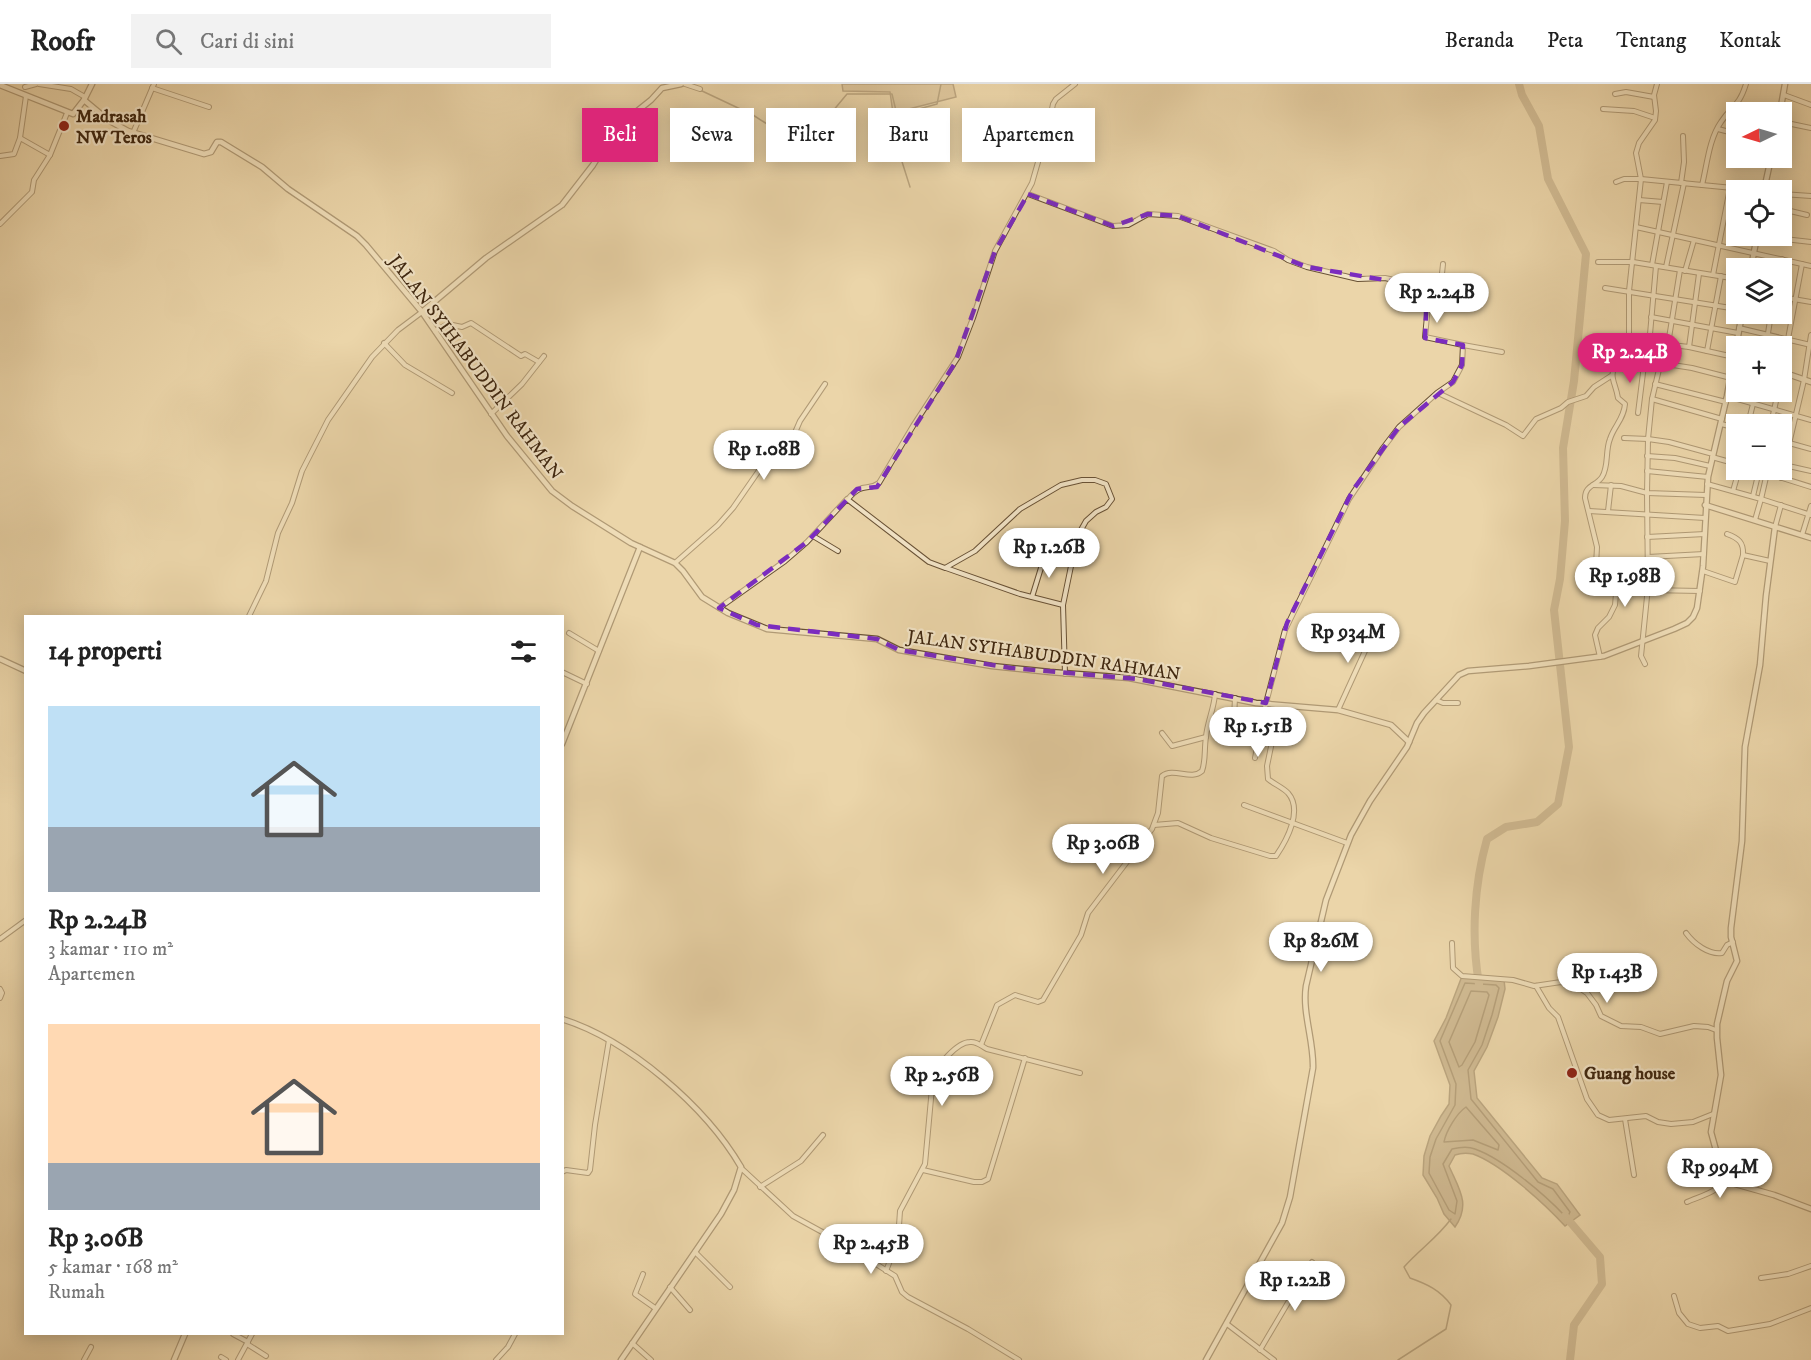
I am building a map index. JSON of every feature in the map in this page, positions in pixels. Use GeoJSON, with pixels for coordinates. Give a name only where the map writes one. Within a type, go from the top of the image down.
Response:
{"type":"FeatureCollection","features":[{"type":"Feature","properties":{"kind":"street"},"geometry":{"type":"LineString","coordinates":[[0,156],[14,154],[20,138],[23,95],[26,85],[38,84],[71,89],[84,99]]}},
{"type":"Feature","properties":{"kind":"street"},"geometry":{"type":"LineString","coordinates":[[0,86],[10,87],[23,95],[74,114],[92,84]]}},
{"type":"Feature","properties":{"kind":"street"},"geometry":{"type":"LineString","coordinates":[[249,615],[266,581],[278,533],[292,503],[302,471],[348,388],[384,343],[486,258],[562,205],[593,165],[616,128],[651,100],[662,88],[683,84],[700,89]]}},
{"type":"Feature","properties":{"kind":"street"},"geometry":{"type":"LineString","coordinates":[[719,608],[772,571],[813,536],[861,487],[875,486],[879,483],[919,416],[955,363],[973,318],[995,251],[1028,194],[1053,104],[1075,84]]}},
{"type":"Feature","properties":{"kind":"street"},"geometry":{"type":"LineString","coordinates":[[1629,358],[1629,291],[1641,179],[1637,148],[1655,118],[1654,98],[1657,84]]}},
{"type":"Feature","properties":{"kind":"street"},"geometry":{"type":"LineString","coordinates":[[1702,185],[1718,129],[1722,120],[1739,102],[1746,84]]}},
{"type":"Feature","properties":{"kind":"street"},"geometry":{"type":"LineString","coordinates":[[1782,102],[1785,84]]}},
{"type":"Feature","properties":{"kind":"street"},"geometry":{"type":"LineString","coordinates":[[134,133],[153,86],[209,106]]}},
{"type":"Feature","properties":{"kind":"street"},"geometry":{"type":"LineString","coordinates":[[1615,94],[1626,92],[1654,98]]}},
{"type":"Feature","properties":{"kind":"street"},"geometry":{"type":"LineString","coordinates":[[1784,95],[1811,105]]}},
{"type":"Feature","properties":{"kind":"street","name":"JALAN SYIHABUDDIN RAHMAN"},"geometry":{"type":"LineString","coordinates":[[84,99],[108,120],[134,133],[206,154],[211,152],[218,141],[245,155],[288,189],[357,236],[422,312],[491,414],[540,478],[558,496],[580,512],[640,547],[675,563],[702,597],[719,608],[767,629],[877,639],[899,650],[1011,668],[1129,678],[1266,703],[1338,710],[1391,725],[1409,742]]}},
{"type":"Feature","properties":{"kind":"street"},"geometry":{"type":"LineString","coordinates":[[1603,109],[1634,111],[1655,118]]}},
{"type":"Feature","properties":{"kind":"street"},"geometry":{"type":"LineString","coordinates":[[0,224],[32,192],[34,180],[50,155],[67,113]]}},
{"type":"Feature","properties":{"kind":"street"},"geometry":{"type":"LineString","coordinates":[[1792,124],[1811,128]]}},
{"type":"Feature","properties":{"kind":"street"},"geometry":{"type":"LineString","coordinates":[[1718,129],[1726,131]]}},
{"type":"Feature","properties":{"kind":"street"},"geometry":{"type":"LineString","coordinates":[[1666,267],[1682,183],[1683,136]]}},
{"type":"Feature","properties":{"kind":"street"},"geometry":{"type":"LineString","coordinates":[[20,138],[50,155]]}},
{"type":"Feature","properties":{"kind":"street"},"geometry":{"type":"LineString","coordinates":[[1616,182],[1624,179],[1641,179],[1726,188]]}},
{"type":"Feature","properties":{"kind":"street"},"geometry":{"type":"LineString","coordinates":[[1638,413],[1653,295],[1657,232],[1667,182]]}},
{"type":"Feature","properties":{"kind":"street"},"geometry":{"type":"LineString","coordinates":[[1028,194],[1113,226],[1128,225],[1148,214],[1178,216],[1274,251],[1288,260],[1358,279],[1385,278],[1428,287],[1441,283],[1443,264]]}},
{"type":"Feature","properties":{"kind":"street"},"geometry":{"type":"LineString","coordinates":[[1792,194],[1811,194]]}},
{"type":"Feature","properties":{"kind":"street"},"geometry":{"type":"LineString","coordinates":[[1639,200],[1663,202]]}},
{"type":"Feature","properties":{"kind":"street"},"geometry":{"type":"LineString","coordinates":[[1713,275],[1726,208]]}},
{"type":"Feature","properties":{"kind":"street"},"geometry":{"type":"LineString","coordinates":[[1792,211],[1807,215]]}},
{"type":"Feature","properties":{"kind":"street"},"geometry":{"type":"LineString","coordinates":[[1636,227],[1672,237],[1719,244],[1776,258]]}},
{"type":"Feature","properties":{"kind":"street"},"geometry":{"type":"LineString","coordinates":[[1645,664],[1642,659],[1642,640],[1649,569],[1647,456],[1652,399],[1661,357],[1667,344],[1674,299],[1694,240]]}},
{"type":"Feature","properties":{"kind":"street"},"geometry":{"type":"LineString","coordinates":[[1792,240],[1811,242]]}},
{"type":"Feature","properties":{"kind":"street"},"geometry":{"type":"LineString","coordinates":[[1753,258],[1755,246]]}},
{"type":"Feature","properties":{"kind":"street"},"geometry":{"type":"LineString","coordinates":[[1598,262],[1633,262],[1726,277]]}},
{"type":"Feature","properties":{"kind":"street"},"geometry":{"type":"LineString","coordinates":[[1792,262],[1811,266]]}},
{"type":"Feature","properties":{"kind":"street"},"geometry":{"type":"LineString","coordinates":[[1789,336],[1802,264]]}},
{"type":"Feature","properties":{"kind":"street"},"geometry":{"type":"LineString","coordinates":[[1689,347],[1700,274]]}},
{"type":"Feature","properties":{"kind":"street"},"geometry":{"type":"LineString","coordinates":[[1707,351],[1721,276]]}},
{"type":"Feature","properties":{"kind":"street"},"geometry":{"type":"LineString","coordinates":[[1428,287],[1425,337],[1502,352]]}},
{"type":"Feature","properties":{"kind":"street"},"geometry":{"type":"LineString","coordinates":[[1605,288],[1726,307]]}},
{"type":"Feature","properties":{"kind":"street"},"geometry":{"type":"LineString","coordinates":[[1792,298],[1811,302]]}},
{"type":"Feature","properties":{"kind":"street"},"geometry":{"type":"LineString","coordinates":[[1650,317],[1771,336]]}},
{"type":"Feature","properties":{"kind":"street"},"geometry":{"type":"LineString","coordinates":[[435,331],[448,324],[462,327],[471,324],[521,356],[525,354],[538,362]]}},
{"type":"Feature","properties":{"kind":"street"},"geometry":{"type":"LineString","coordinates":[[1738,336],[1740,324]]}},
{"type":"Feature","properties":{"kind":"street"},"geometry":{"type":"LineString","coordinates":[[1767,335],[1769,324]]}},
{"type":"Feature","properties":{"kind":"street"},"geometry":{"type":"LineString","coordinates":[[1792,430],[1804,380],[1811,334]]}},
{"type":"Feature","properties":{"kind":"street"},"geometry":{"type":"LineString","coordinates":[[1629,340],[1689,347],[1726,356]]}},
{"type":"Feature","properties":{"kind":"street"},"geometry":{"type":"LineString","coordinates":[[1792,341],[1810,345]]}},
{"type":"Feature","properties":{"kind":"street"},"geometry":{"type":"LineString","coordinates":[[384,343],[405,365],[452,393]]}},
{"type":"Feature","properties":{"kind":"street"},"geometry":{"type":"LineString","coordinates":[[1255,758],[1266,703],[1287,623],[1353,490],[1394,434],[1437,393],[1451,384],[1458,375],[1462,365],[1463,345]]}},
{"type":"Feature","properties":{"kind":"street"},"geometry":{"type":"LineString","coordinates":[[491,414],[522,384],[544,356]]}},
{"type":"Feature","properties":{"kind":"street"},"geometry":{"type":"LineString","coordinates":[[1437,393],[1506,424],[1523,436],[1536,419],[1561,408],[1568,402],[1583,398],[1611,376],[1617,361],[1629,358],[1661,357]]}},
{"type":"Feature","properties":{"kind":"street"},"geometry":{"type":"LineString","coordinates":[[1660,363],[1726,377]]}},
{"type":"Feature","properties":{"kind":"street"},"geometry":{"type":"LineString","coordinates":[[1600,657],[1595,639],[1597,631],[1613,611],[1616,594],[1613,583],[1599,578],[1596,573],[1598,551],[1585,494],[1603,475],[1610,437],[1622,420],[1624,411],[1625,404],[1618,398],[1617,384],[1611,376]]}},
{"type":"Feature","properties":{"kind":"street"},"geometry":{"type":"LineString","coordinates":[[1792,376],[1811,382]]}},
{"type":"Feature","properties":{"kind":"street"},"geometry":{"type":"LineString","coordinates":[[675,563],[718,525],[733,508],[768,458],[776,463],[783,457],[800,421],[825,384]]}},
{"type":"Feature","properties":{"kind":"street"},"geometry":{"type":"LineString","coordinates":[[1206,1360],[1278,1232],[1288,1206],[1312,1068],[1313,1053],[1305,999],[1306,986],[1324,906],[1347,843],[1370,801],[1409,742],[1417,723],[1436,699],[1459,675],[1465,672],[1600,657],[1674,629],[1691,620],[1697,608],[1704,554],[1707,484],[1726,402],[1655,384]]}},
{"type":"Feature","properties":{"kind":"street"},"geometry":{"type":"LineString","coordinates":[[1652,399],[1726,424]]}},
{"type":"Feature","properties":{"kind":"street"},"geometry":{"type":"LineString","coordinates":[[1749,402],[1811,420]]}},
{"type":"Feature","properties":{"kind":"street"},"geometry":{"type":"LineString","coordinates":[[1773,414],[1776,402]]}},
{"type":"Feature","properties":{"kind":"street"},"geometry":{"type":"LineString","coordinates":[[1750,414],[1753,403]]}},
{"type":"Feature","properties":{"kind":"street"},"geometry":{"type":"LineString","coordinates":[[1624,438],[1669,442],[1726,460]]}},
{"type":"Feature","properties":{"kind":"street"},"geometry":{"type":"LineString","coordinates":[[1792,444],[1811,449]]}},
{"type":"Feature","properties":{"kind":"street"},"geometry":{"type":"LineString","coordinates":[[1647,456],[1675,458],[1710,466]]}},
{"type":"Feature","properties":{"kind":"street"},"geometry":{"type":"LineString","coordinates":[[1792,467],[1811,471]]}},
{"type":"Feature","properties":{"kind":"street"},"geometry":{"type":"LineString","coordinates":[[1647,471],[1708,477]]}},
{"type":"Feature","properties":{"kind":"street"},"geometry":{"type":"LineString","coordinates":[[945,568],[975,551],[1020,509],[1061,485],[1082,480],[1102,482],[1107,486],[1112,499],[1106,507],[1086,521],[1079,531],[1063,605],[1065,674]]}},
{"type":"Feature","properties":{"kind":"street"},"geometry":{"type":"LineString","coordinates":[[1733,491],[1736,480]]}},
{"type":"Feature","properties":{"kind":"street"},"geometry":{"type":"LineString","coordinates":[[1753,496],[1756,480]]}},
{"type":"Feature","properties":{"kind":"street"},"geometry":{"type":"LineString","coordinates":[[1755,520],[1765,480]]}},
{"type":"Feature","properties":{"kind":"street"},"geometry":{"type":"LineString","coordinates":[[1788,480],[1811,487]]}},
{"type":"Feature","properties":{"kind":"street"},"geometry":{"type":"LineString","coordinates":[[1593,484],[1611,485],[1647,493],[1706,495]]}},
{"type":"Feature","properties":{"kind":"street"},"geometry":{"type":"LineString","coordinates":[[1707,484],[1810,515]]}},
{"type":"Feature","properties":{"kind":"street"},"geometry":{"type":"LineString","coordinates":[[1608,511],[1611,485]]}},
{"type":"Feature","properties":{"kind":"street"},"geometry":{"type":"LineString","coordinates":[[847,499],[929,562],[1032,597],[1063,605]]}},
{"type":"Feature","properties":{"kind":"street"},"geometry":{"type":"LineString","coordinates":[[1705,505],[1811,538]]}},
{"type":"Feature","properties":{"kind":"street"},"geometry":{"type":"LineString","coordinates":[[1781,505],[1770,561],[1760,665],[1745,747],[1742,840],[1731,928],[1737,961],[1725,988],[1716,1030],[1721,1075],[1713,1114],[1712,1140],[1727,1173],[1738,1187],[1774,1194],[1811,1209]]}},
{"type":"Feature","properties":{"kind":"street"},"geometry":{"type":"LineString","coordinates":[[1802,535],[1811,506]]}},
{"type":"Feature","properties":{"kind":"street"},"geometry":{"type":"LineString","coordinates":[[1589,511],[1705,518]]}},
{"type":"Feature","properties":{"kind":"street"},"geometry":{"type":"LineString","coordinates":[[1647,537],[1705,534]]}},
{"type":"Feature","properties":{"kind":"street"},"geometry":{"type":"LineString","coordinates":[[1702,572],[1736,582],[1743,555],[1742,543],[1727,534]]}},
{"type":"Feature","properties":{"kind":"street"},"geometry":{"type":"LineString","coordinates":[[813,536],[838,551]]}},
{"type":"Feature","properties":{"kind":"street"},"geometry":{"type":"LineString","coordinates":[[564,739],[588,684],[640,547]]}},
{"type":"Feature","properties":{"kind":"street"},"geometry":{"type":"LineString","coordinates":[[1648,556],[1704,554]]}},
{"type":"Feature","properties":{"kind":"street"},"geometry":{"type":"LineString","coordinates":[[1032,597],[1044,555]]}},
{"type":"Feature","properties":{"kind":"street"},"geometry":{"type":"LineString","coordinates":[[1743,555],[1770,561]]}},
{"type":"Feature","properties":{"kind":"street"},"geometry":{"type":"LineString","coordinates":[[1596,564],[1649,569]]}},
{"type":"Feature","properties":{"kind":"street"},"geometry":{"type":"LineString","coordinates":[[1648,590],[1700,591]]}},
{"type":"Feature","properties":{"kind":"street"},"geometry":{"type":"LineString","coordinates":[[1338,710],[1376,627]]}},
{"type":"Feature","properties":{"kind":"street"},"geometry":{"type":"LineString","coordinates":[[569,633],[600,651]]}},
{"type":"Feature","properties":{"kind":"street"},"geometry":{"type":"LineString","coordinates":[[0,659],[24,670]]}},
{"type":"Feature","properties":{"kind":"street"},"geometry":{"type":"LineString","coordinates":[[564,673],[588,684]]}},
{"type":"Feature","properties":{"kind":"street"},"geometry":{"type":"LineString","coordinates":[[981,1045],[994,1010],[999,1003],[1015,995],[1038,1002],[1043,1000],[1081,935],[1088,913],[1144,842],[1154,825],[1162,776],[1168,772],[1195,775],[1200,773],[1204,763],[1206,737],[1215,694]]}},
{"type":"Feature","properties":{"kind":"street"},"geometry":{"type":"LineString","coordinates":[[1234,718],[1235,698]]}},
{"type":"Feature","properties":{"kind":"street"},"geometry":{"type":"LineString","coordinates":[[1436,699],[1443,703],[1458,704]]}},
{"type":"Feature","properties":{"kind":"street"},"geometry":{"type":"LineString","coordinates":[[1154,825],[1178,823],[1211,838],[1276,856],[1291,828],[1294,807],[1292,798],[1286,791],[1267,777],[1273,737],[1260,731]]}},
{"type":"Feature","properties":{"kind":"street"},"geometry":{"type":"LineString","coordinates":[[1162,733],[1172,746],[1206,737]]}},
{"type":"Feature","properties":{"kind":"street"},"geometry":{"type":"LineString","coordinates":[[1244,805],[1347,843]]}},
{"type":"Feature","properties":{"kind":"street"},"geometry":{"type":"LineString","coordinates":[[0,939],[5,933],[24,922]]}},
{"type":"Feature","properties":{"kind":"street"},"geometry":{"type":"LineString","coordinates":[[1686,933],[1696,943],[1715,953],[1722,952],[1725,946],[1732,942]]}},
{"type":"Feature","properties":{"kind":"street"},"geometry":{"type":"LineString","coordinates":[[1452,943],[1454,968],[1462,976],[1518,981],[1536,986],[1562,982],[1572,983],[1587,993],[1601,1016],[1621,1026],[1641,1026],[1660,1034],[1694,1026],[1716,1030]]}},
{"type":"Feature","properties":{"kind":"street"},"geometry":{"type":"LineString","coordinates":[[1536,986],[1549,1008],[1558,1017],[1590,1105],[1603,1118],[1625,1119],[1646,1116],[1664,1123],[1683,1123],[1713,1114]]}},
{"type":"Feature","properties":{"kind":"street"},"geometry":{"type":"LineString","coordinates":[[0,989],[0,998]]}},
{"type":"Feature","properties":{"kind":"street"},"geometry":{"type":"LineString","coordinates":[[564,1020],[586,1027],[642,1062],[702,1113],[741,1167],[793,1216],[846,1245],[897,1278],[902,1292],[908,1297],[1019,1360]]}},
{"type":"Feature","properties":{"kind":"street"},"geometry":{"type":"LineString","coordinates":[[564,1171],[588,1173],[590,1170],[609,1040]]}},
{"type":"Feature","properties":{"kind":"street"},"geometry":{"type":"LineString","coordinates":[[886,1271],[898,1240],[900,1211],[923,1170],[927,1154],[932,1083],[935,1073],[960,1044],[971,1042],[1080,1073]]}},
{"type":"Feature","properties":{"kind":"street"},"geometry":{"type":"LineString","coordinates":[[923,1170],[974,1182],[988,1179],[1025,1058]]}},
{"type":"Feature","properties":{"kind":"street"},"geometry":{"type":"LineString","coordinates":[[1625,1119],[1634,1175]]}},
{"type":"Feature","properties":{"kind":"street"},"geometry":{"type":"LineString","coordinates":[[760,1186],[801,1161],[823,1135]]}},
{"type":"Feature","properties":{"kind":"street"},"geometry":{"type":"LineString","coordinates":[[621,1360],[728,1204],[741,1167]]}},
{"type":"Feature","properties":{"kind":"street"},"geometry":{"type":"LineString","coordinates":[[1687,1202],[1719,1188],[1727,1173]]}},
{"type":"Feature","properties":{"kind":"street"},"geometry":{"type":"LineString","coordinates":[[695,1252],[730,1287]]}},
{"type":"Feature","properties":{"kind":"street"},"geometry":{"type":"LineString","coordinates":[[1260,1350],[1312,1262]]}},
{"type":"Feature","properties":{"kind":"street"},"geometry":{"type":"LineString","coordinates":[[1761,1278],[1788,1274],[1811,1266]]}},
{"type":"Feature","properties":{"kind":"street"},"geometry":{"type":"LineString","coordinates":[[643,1274],[635,1294],[655,1308]]}},
{"type":"Feature","properties":{"kind":"street"},"geometry":{"type":"LineString","coordinates":[[670,1287],[690,1310]]}},
{"type":"Feature","properties":{"kind":"street"},"geometry":{"type":"LineString","coordinates":[[1674,1296],[1679,1313],[1688,1324],[1700,1328],[1718,1326],[1728,1331],[1770,1324],[1811,1308]]}},
{"type":"Feature","properties":{"kind":"street"},"geometry":{"type":"LineString","coordinates":[[1227,1324],[1274,1360]]}},
{"type":"Feature","properties":{"kind":"street"},"geometry":{"type":"LineString","coordinates":[[174,1360],[185,1335]]}},
{"type":"Feature","properties":{"kind":"street"},"geometry":{"type":"LineString","coordinates":[[235,1335],[266,1356]]}},
{"type":"Feature","properties":{"kind":"street"},"geometry":{"type":"LineString","coordinates":[[238,1360],[252,1335]]}},
{"type":"Feature","properties":{"kind":"street"},"geometry":{"type":"LineString","coordinates":[[496,1360],[508,1347],[514,1335]]}},
{"type":"Feature","properties":{"kind":"street"},"geometry":{"type":"LineString","coordinates":[[632,1343],[651,1360]]}},
{"type":"Feature","properties":{"kind":"street"},"geometry":{"type":"LineString","coordinates":[[84,1360],[91,1347]]}},
{"type":"Feature","properties":{"kind":"street"},"geometry":{"type":"LineString","coordinates":[[221,1357],[226,1360]]}},
{"type":"Feature","properties":{"kind":"highlighted area"},"geometry":{"type":"Polygon","coordinates":[[[1028,194],[1113,226],[1148,214],[1178,216],[1307,267],[1427,287],[1425,338],[1463,345],[1462,365],[1453,382],[1399,427],[1353,490],[1287,623],[1266,703],[1137,679],[1011,668],[899,650],[877,639],[757,625],[719,608],[807,542],[857,489],[877,487],[955,363],[995,251],[1028,194]]]}},
{"type":"Feature","properties":{"kind":"shaded area"},"geometry":{"type":"Polygon","coordinates":[[[842,84],[953,84],[956,97],[913,108],[892,108],[890,92],[843,91],[842,84]]]}},
{"type":"Feature","properties":{"kind":"water"},"geometry":{"type":"Polygon","coordinates":[[[1462,976],[1504,980],[1505,989],[1498,1017],[1487,1047],[1474,1071],[1477,1098],[1542,1178],[1557,1184],[1580,1215],[1565,1226],[1509,1175],[1484,1159],[1466,1153],[1455,1155],[1449,1166],[1460,1189],[1463,1204],[1460,1219],[1455,1227],[1444,1214],[1423,1175],[1424,1156],[1430,1136],[1449,1104],[1450,1085],[1434,1041],[1446,1018],[1462,976]]]}},
{"type":"Feature","properties":{"kind":"waterway"},"geometry":{"type":"LineString","coordinates":[[910,187],[898,149],[897,115],[937,104],[941,84]]}},
{"type":"Feature","properties":{"kind":"waterway"},"geometry":{"type":"LineString","coordinates":[[1479,984],[1475,948],[1475,911],[1479,874],[1487,839],[1506,827],[1537,822],[1558,804],[1569,747],[1554,610],[1560,579],[1565,521],[1563,448],[1574,381],[1586,254],[1548,179],[1539,126],[1522,95],[1519,84]]}},
{"type":"Feature","properties":{"kind":"waterway"},"geometry":{"type":"LineString","coordinates":[[700,90],[753,115],[803,147],[847,94],[892,94],[895,108]]}},
{"type":"Feature","properties":{"kind":"waterway"},"geometry":{"type":"LineString","coordinates":[[1565,1216],[1600,1257],[1602,1284],[1574,1325],[1570,1360]]}},
{"type":"Feature","properties":{"kind":"waterway"},"geometry":{"type":"LineString","coordinates":[[1398,1360],[1446,1329],[1451,1305],[1433,1288],[1410,1278],[1404,1267],[1451,1219]]}},
{"type":"Feature","properties":{"kind":"place","name":"Madrasah NW Teros"},"geometry":{"type":"Point","coordinates":[64,126]}},
{"type":"Feature","properties":{"kind":"place","name":"Guang house"},"geometry":{"type":"Point","coordinates":[1572,1073]}}]}
